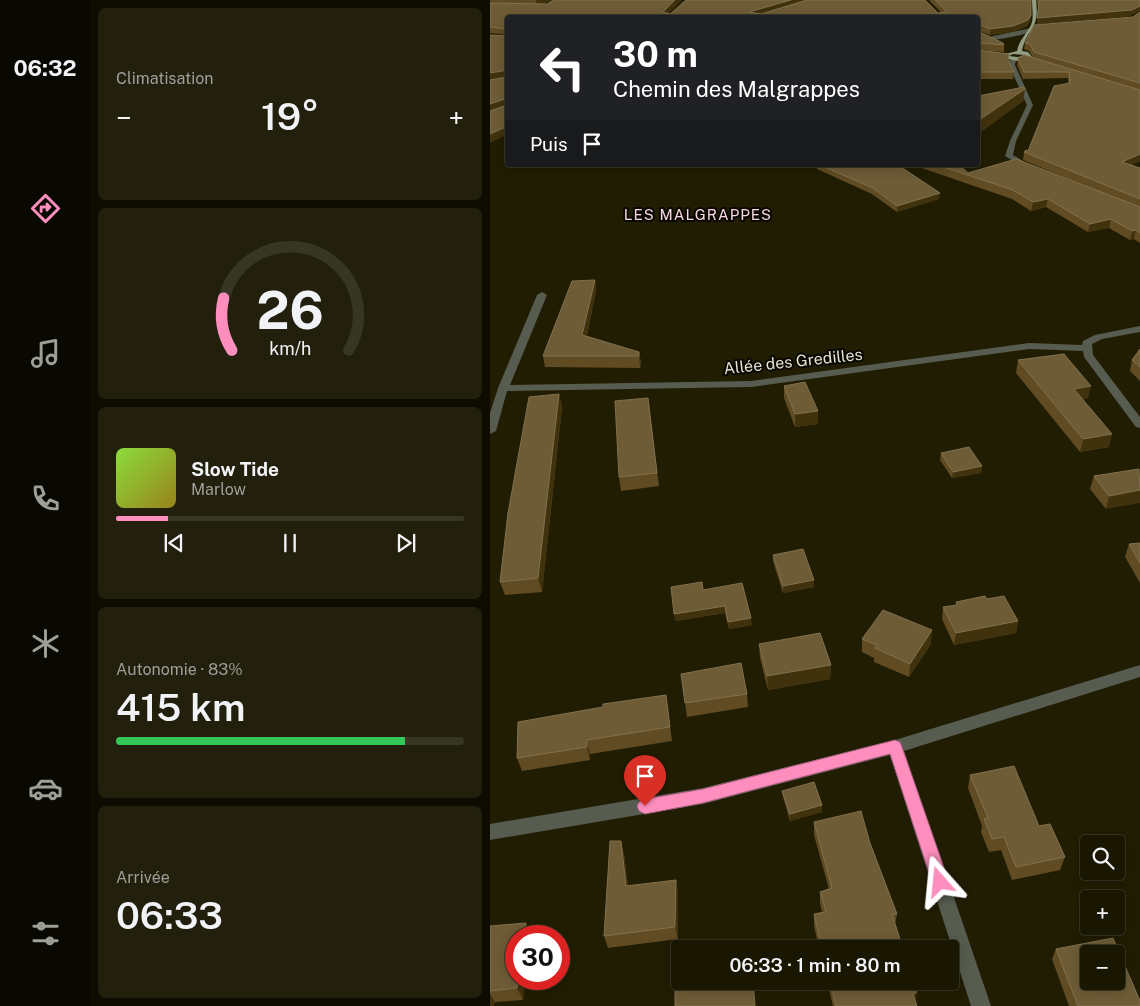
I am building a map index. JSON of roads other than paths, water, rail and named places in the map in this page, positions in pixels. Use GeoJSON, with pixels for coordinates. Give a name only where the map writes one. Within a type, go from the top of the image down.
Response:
{"type":"FeatureCollection","features":[{"type":"Feature","properties":{"kind":"main road"},"geometry":{"type":"LineString","coordinates":[[1019,52],[1021,40],[1032,28],[1035,18],[1034,0]]}},
{"type":"Feature","properties":{"kind":"main road"},"geometry":{"type":"LineString","coordinates":[[980,34],[1000,44]]}},
{"type":"Feature","properties":{"kind":"main road"},"geometry":{"type":"LineString","coordinates":[[1008,53],[1019,52],[1029,56],[1025,58]]}},
{"type":"Feature","properties":{"kind":"main road"},"geometry":{"type":"LineString","coordinates":[[1008,53],[1033,62]]}},
{"type":"Feature","properties":{"kind":"street"},"geometry":{"type":"LineString","coordinates":[[987,38],[1014,35],[1032,28],[1051,26]]}},
{"type":"Feature","properties":{"kind":"street"},"geometry":{"type":"LineString","coordinates":[[997,55],[1008,53],[1030,104],[1010,148],[1009,156],[1021,165],[1039,172]]}},
{"type":"Feature","properties":{"kind":"street"},"geometry":{"type":"LineString","coordinates":[[490,431],[503,388],[542,295]]}},
{"type":"Feature","properties":{"kind":"street"},"geometry":{"type":"LineString","coordinates":[[1140,329],[1098,337],[1086,343],[1088,355],[1140,425]]}},
{"type":"Feature","properties":{"kind":"street","name":"Allée des Gredilles"},"geometry":{"type":"LineString","coordinates":[[503,388],[751,384],[1028,346],[1086,348]]}},
{"type":"Feature","properties":{"kind":"street"},"geometry":{"type":"LineString","coordinates":[[490,832],[703,796],[895,747],[1140,672]]}},
{"type":"Feature","properties":{"kind":"street"},"geometry":{"type":"LineString","coordinates":[[895,747],[981,1006]]}},
{"type":"Feature","properties":{"kind":"district","name":"LES MALGRAPPES"},"geometry":{"type":"Point","coordinates":[698,215]}}]}
